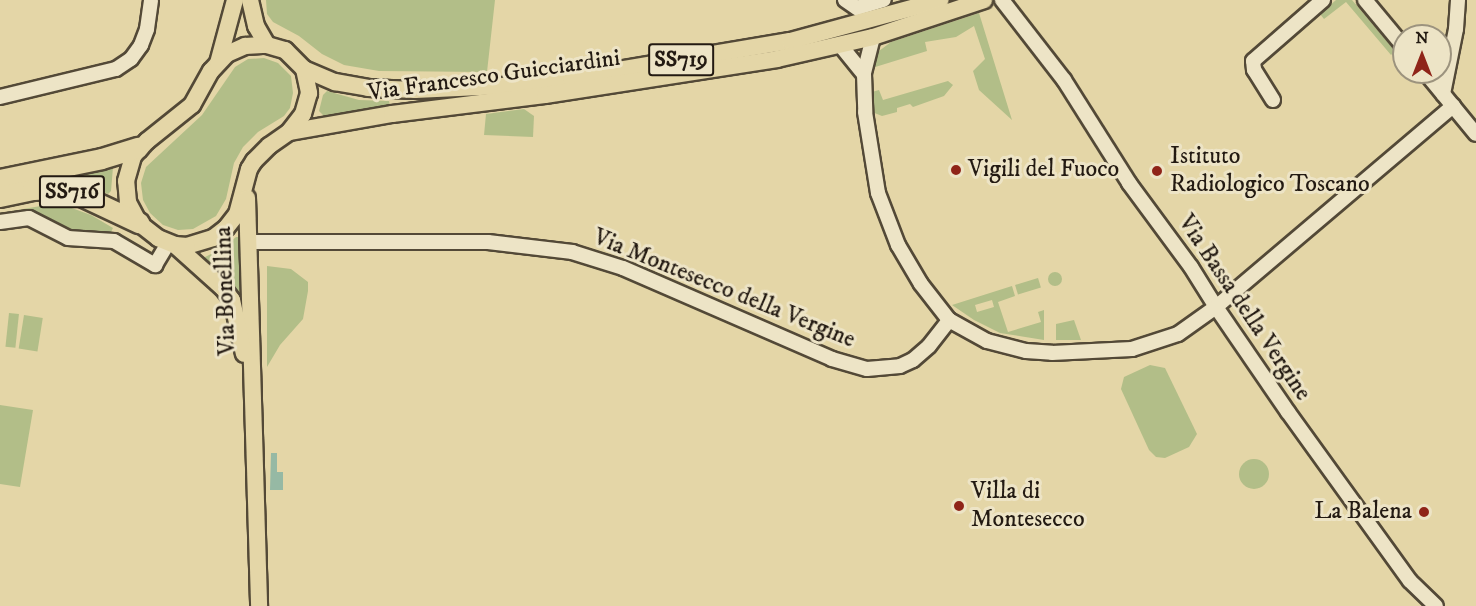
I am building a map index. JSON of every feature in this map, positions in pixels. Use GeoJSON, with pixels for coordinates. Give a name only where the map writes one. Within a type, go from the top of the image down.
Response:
{"type":"FeatureCollection","features":[{"type":"Feature","properties":{"kind":"highway","name":"SS716"},"geometry":{"type":"LineString","coordinates":[[0,180],[102,159],[138,148]]}},
{"type":"Feature","properties":{"kind":"highway","name":"SS716"},"geometry":{"type":"LineString","coordinates":[[0,197],[33,190],[60,189],[75,193],[139,223]]}},
{"type":"Feature","properties":{"kind":"main road"},"geometry":{"type":"LineString","coordinates":[[217,64],[235,0]]}},
{"type":"Feature","properties":{"kind":"main road"},"geometry":{"type":"LineString","coordinates":[[139,223],[128,202],[126,181],[129,164],[138,148],[192,105],[217,64],[227,54],[240,48],[267,45],[256,26],[250,0]]}},
{"type":"Feature","properties":{"kind":"main road","name":"Via Francesco Guicciardini"},"geometry":{"type":"LineString","coordinates":[[267,45],[285,50],[304,69],[335,82],[368,88],[416,90],[502,86],[697,58],[800,39],[941,0]]}},
{"type":"Feature","properties":{"kind":"main road","name":"Via Francesco Guicciardini"},"geometry":{"type":"LineString","coordinates":[[289,132],[392,114],[545,95],[719,69],[841,46],[984,0]]}},
{"type":"Feature","properties":{"kind":"main road"},"geometry":{"type":"LineString","coordinates":[[172,244],[204,242],[226,228],[237,214],[249,169],[261,153],[289,132],[303,114],[308,101],[308,84],[304,69]]}},
{"type":"Feature","properties":{"kind":"main road","name":"Via Bonellina"},"geometry":{"type":"LineString","coordinates":[[246,179],[255,402],[259,606]]}},
{"type":"Feature","properties":{"kind":"main road","name":"Via Bonellina"},"geometry":{"type":"LineString","coordinates":[[139,223],[172,244],[223,288],[232,300],[255,402]]}},
{"type":"Feature","properties":{"kind":"street"},"geometry":{"type":"LineString","coordinates":[[0,97],[116,69],[131,59],[141,45],[147,28],[150,0]]}},
{"type":"Feature","properties":{"kind":"street"},"geometry":{"type":"LineString","coordinates":[[845,0],[857,8],[884,0]]}},
{"type":"Feature","properties":{"kind":"street","name":"Via Bassa della Vergine"},"geometry":{"type":"LineString","coordinates":[[1002,0],[1064,80],[1129,183],[1191,267],[1216,307],[1410,581],[1436,606]]}},
{"type":"Feature","properties":{"kind":"street"},"geometry":{"type":"LineString","coordinates":[[1273,100],[1254,70],[1253,61],[1323,0]]}},
{"type":"Feature","properties":{"kind":"street"},"geometry":{"type":"LineString","coordinates":[[1365,0],[1392,33]]}},
{"type":"Feature","properties":{"kind":"street"},"geometry":{"type":"LineString","coordinates":[[1443,94],[1455,38],[1458,0]]}},
{"type":"Feature","properties":{"kind":"street"},"geometry":{"type":"LineString","coordinates":[[873,37],[864,74],[865,112],[883,210],[911,269],[949,320],[987,341],[1026,351],[1119,350],[1168,339],[1188,328],[1216,307],[1453,106]]}},
{"type":"Feature","properties":{"kind":"street"},"geometry":{"type":"LineString","coordinates":[[841,46],[864,74]]}},
{"type":"Feature","properties":{"kind":"street"},"geometry":{"type":"LineString","coordinates":[[1435,84],[1474,128]]}},
{"type":"Feature","properties":{"kind":"street"},"geometry":{"type":"LineString","coordinates":[[0,222],[29,218],[68,238],[114,241],[155,265],[172,244]]}},
{"type":"Feature","properties":{"kind":"street","name":"Via Montesecco della Vergine"},"geometry":{"type":"LineString","coordinates":[[249,242],[465,242],[533,246],[572,252],[607,262],[843,363],[867,369],[887,368],[913,360],[929,346],[949,320]]}},
{"type":"Feature","properties":{"kind":"green space"},"geometry":{"type":"Polygon","coordinates":[[[266,0],[495,0],[487,72],[379,71],[344,65],[322,54],[299,36],[273,22],[267,14],[266,0]]]}},
{"type":"Feature","properties":{"kind":"green space"},"geometry":{"type":"Polygon","coordinates":[[[1336,0],[1352,0],[1392,47],[1392,54],[1346,2],[1324,19],[1320,14],[1336,0]]]}},
{"type":"Feature","properties":{"kind":"green space"},"geometry":{"type":"Polygon","coordinates":[[[979,13],[1012,120],[979,90],[973,71],[985,59],[974,26],[956,37],[925,42],[927,51],[872,68],[879,51],[891,42],[979,13]]]}},
{"type":"Feature","properties":{"kind":"green space"},"geometry":{"type":"Polygon","coordinates":[[[264,58],[278,63],[291,76],[293,93],[290,108],[284,116],[258,132],[243,147],[234,163],[226,199],[216,216],[193,229],[178,230],[163,225],[150,213],[143,200],[141,183],[146,167],[202,115],[235,67],[248,59],[264,58]]]}},
{"type":"Feature","properties":{"kind":"green space"},"geometry":{"type":"Polygon","coordinates":[[[948,81],[953,85],[944,96],[913,107],[910,104],[897,108],[897,112],[882,116],[872,112],[872,92],[879,90],[883,100],[948,81]]]}},
{"type":"Feature","properties":{"kind":"green space"},"geometry":{"type":"Polygon","coordinates":[[[327,91],[359,100],[389,101],[390,106],[324,116],[319,111],[323,95],[327,91]]]}},
{"type":"Feature","properties":{"kind":"green space"},"geometry":{"type":"Polygon","coordinates":[[[524,109],[534,116],[533,137],[484,135],[486,114],[524,109]]]}},
{"type":"Feature","properties":{"kind":"green space"},"geometry":{"type":"Polygon","coordinates":[[[109,165],[113,167],[111,191],[108,194],[82,183],[54,176],[109,165]]]}},
{"type":"Feature","properties":{"kind":"green space"},"geometry":{"type":"Polygon","coordinates":[[[58,203],[91,215],[113,228],[110,234],[92,236],[75,234],[37,215],[0,217],[0,213],[58,203]]]}},
{"type":"Feature","properties":{"kind":"green space"},"geometry":{"type":"Polygon","coordinates":[[[236,237],[240,237],[245,293],[240,295],[224,277],[199,260],[223,248],[236,237]]]}},
{"type":"Feature","properties":{"kind":"green space"},"geometry":{"type":"Polygon","coordinates":[[[267,266],[291,269],[308,282],[308,291],[303,319],[280,345],[267,367],[267,266]]]}},
{"type":"Feature","properties":{"kind":"green space"},"geometry":{"type":"Polygon","coordinates":[[[1055,272],[1060,274],[1062,279],[1060,284],[1055,286],[1050,284],[1048,279],[1050,274],[1055,272]]]}},
{"type":"Feature","properties":{"kind":"green space"},"geometry":{"type":"Polygon","coordinates":[[[1038,278],[1041,288],[1018,295],[1015,285],[1038,278]]]}},
{"type":"Feature","properties":{"kind":"green space"},"geometry":{"type":"Polygon","coordinates":[[[1012,286],[1015,296],[998,302],[1008,332],[1041,322],[1038,312],[1044,310],[1044,340],[1000,333],[974,320],[952,305],[1012,286]],[[992,300],[975,305],[977,312],[994,307],[992,300]]]}},
{"type":"Feature","properties":{"kind":"green space"},"geometry":{"type":"Polygon","coordinates":[[[9,313],[19,314],[15,348],[5,347],[9,313]]]}},
{"type":"Feature","properties":{"kind":"green space"},"geometry":{"type":"Polygon","coordinates":[[[24,315],[43,318],[37,352],[19,349],[24,315]]]}},
{"type":"Feature","properties":{"kind":"green space"},"geometry":{"type":"Polygon","coordinates":[[[1074,320],[1081,340],[1056,340],[1056,324],[1074,320]]]}},
{"type":"Feature","properties":{"kind":"green space"},"geometry":{"type":"Polygon","coordinates":[[[1150,365],[1165,368],[1197,434],[1189,447],[1165,458],[1156,457],[1149,450],[1121,389],[1124,377],[1150,365]]]}},
{"type":"Feature","properties":{"kind":"green space"},"geometry":{"type":"Polygon","coordinates":[[[0,405],[33,410],[20,487],[0,484],[0,405]]]}},
{"type":"Feature","properties":{"kind":"green space"},"geometry":{"type":"Polygon","coordinates":[[[1254,459],[1265,463],[1269,474],[1265,485],[1254,489],[1243,485],[1239,474],[1243,463],[1254,459]]]}},
{"type":"Feature","properties":{"kind":"shaded area"},"geometry":{"type":"Polygon","coordinates":[[[271,453],[277,453],[277,472],[283,472],[283,490],[270,490],[271,453]]]}},
{"type":"Feature","properties":{"kind":"place","name":"Vigili del Fuoco"},"geometry":{"type":"Point","coordinates":[956,170]}},
{"type":"Feature","properties":{"kind":"place","name":"Istituto Radiologico Toscano"},"geometry":{"type":"Point","coordinates":[1157,171]}},
{"type":"Feature","properties":{"kind":"place","name":"Villa di Montesecco"},"geometry":{"type":"Point","coordinates":[959,506]}},
{"type":"Feature","properties":{"kind":"place","name":"La Balena"},"geometry":{"type":"Point","coordinates":[1424,512]}}]}
